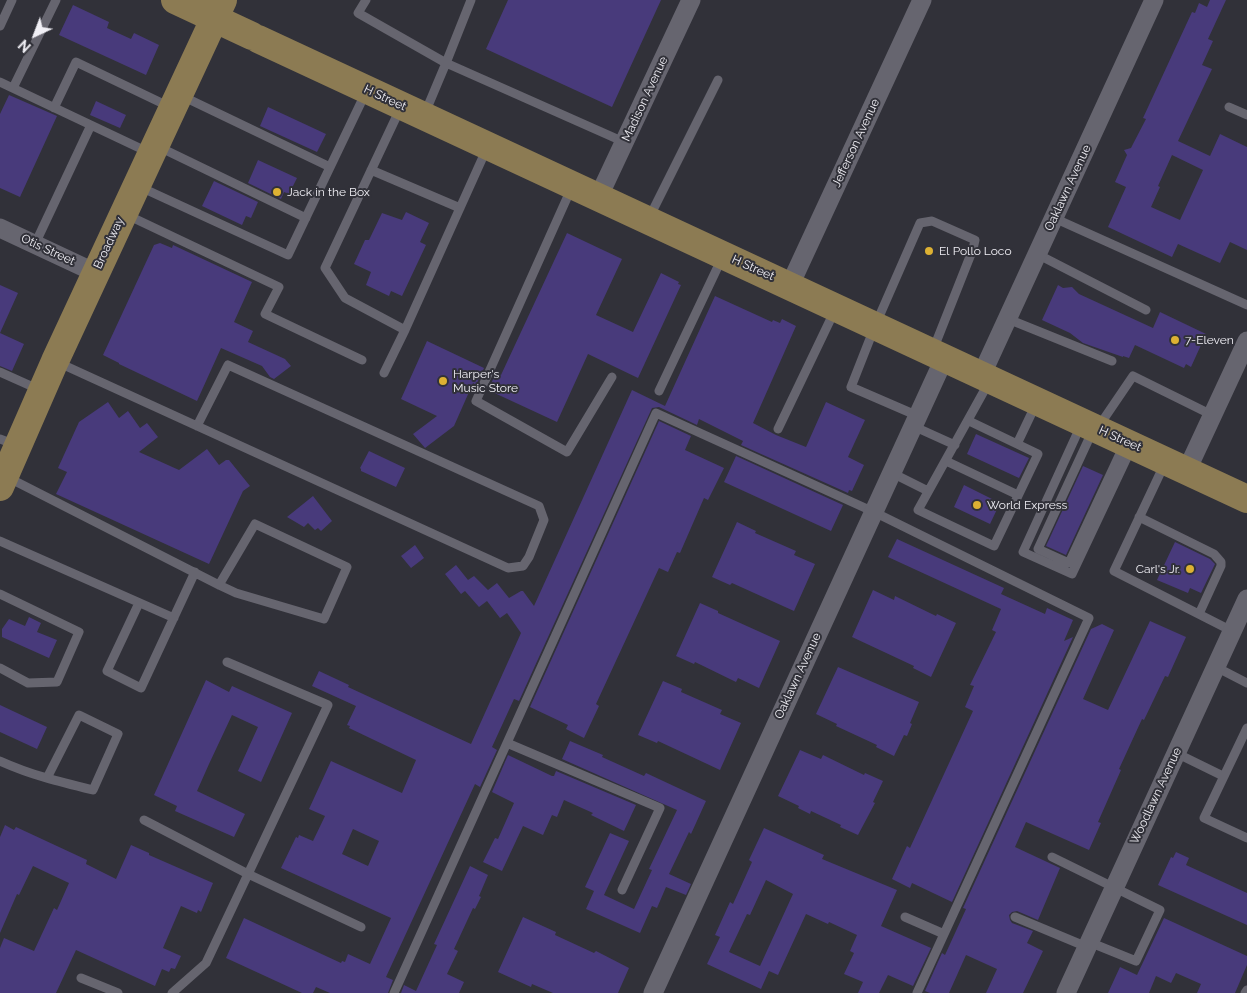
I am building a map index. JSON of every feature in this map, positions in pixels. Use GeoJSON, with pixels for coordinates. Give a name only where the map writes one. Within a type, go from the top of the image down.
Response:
{"type":"FeatureCollection","features":[{"type":"Feature","properties":{"kind":"main road","name":"H Street"},"geometry":{"type":"LineString","coordinates":[[175,0],[219,9],[255,38],[1247,499]]}},
{"type":"Feature","properties":{"kind":"main road","name":"Broadway"},"geometry":{"type":"LineString","coordinates":[[2,482],[9,443],[42,392],[152,149],[219,9]]}},
{"type":"Feature","properties":{"kind":"street","name":"Madison Avenue"},"geometry":{"type":"LineString","coordinates":[[598,198],[691,0]]}},
{"type":"Feature","properties":{"kind":"street","name":"Jefferson Avenue"},"geometry":{"type":"LineString","coordinates":[[790,285],[922,0]]}},
{"type":"Feature","properties":{"kind":"street","name":"Oaklawn Avenue"},"geometry":{"type":"LineString","coordinates":[[986,378],[1008,318],[1154,0]]}},
{"type":"Feature","properties":{"kind":"street","name":"Otis Street"},"geometry":{"type":"LineString","coordinates":[[0,228],[96,272]]}},
{"type":"Feature","properties":{"kind":"street"},"geometry":{"type":"LineString","coordinates":[[1177,465],[1212,414],[1247,340]]}},
{"type":"Feature","properties":{"kind":"street","name":"Oaklawn Avenue"},"geometry":{"type":"LineString","coordinates":[[653,993],[916,421],[938,356]]}},
{"type":"Feature","properties":{"kind":"street","name":"Woodlawn Avenue"},"geometry":{"type":"LineString","coordinates":[[1066,993],[1246,604]]}},
{"type":"Feature","properties":{"kind":"lane"},"geometry":{"type":"LineString","coordinates":[[0,26],[12,0]]}},
{"type":"Feature","properties":{"kind":"lane"},"geometry":{"type":"LineString","coordinates":[[12,88],[56,0]]}},
{"type":"Feature","properties":{"kind":"lane"},"geometry":{"type":"LineString","coordinates":[[366,0],[358,14],[446,63],[624,142]]}},
{"type":"Feature","properties":{"kind":"lane"},"geometry":{"type":"LineString","coordinates":[[405,330],[345,298],[325,268],[371,170],[446,63],[471,0]]}},
{"type":"Feature","properties":{"kind":"lane"},"geometry":{"type":"LineString","coordinates":[[54,108],[76,62],[175,101],[330,167]]}},
{"type":"Feature","properties":{"kind":"lane"},"geometry":{"type":"LineString","coordinates":[[648,221],[718,80]]}},
{"type":"Feature","properties":{"kind":"lane"},"geometry":{"type":"LineString","coordinates":[[0,82],[91,125],[152,149],[306,218]]}},
{"type":"Feature","properties":{"kind":"lane"},"geometry":{"type":"LineString","coordinates":[[136,185],[288,255],[367,90]]}},
{"type":"Feature","properties":{"kind":"lane"},"geometry":{"type":"LineString","coordinates":[[1228,107],[1247,115]]}},
{"type":"Feature","properties":{"kind":"lane"},"geometry":{"type":"LineString","coordinates":[[35,244],[91,125]]}},
{"type":"Feature","properties":{"kind":"lane"},"geometry":{"type":"LineString","coordinates":[[384,373],[488,146]]}},
{"type":"Feature","properties":{"kind":"lane"},"geometry":{"type":"LineString","coordinates":[[371,170],[460,208]]}},
{"type":"Feature","properties":{"kind":"lane"},"geometry":{"type":"LineString","coordinates":[[572,186],[476,401],[567,452],[612,377]]}},
{"type":"Feature","properties":{"kind":"lane"},"geometry":{"type":"LineString","coordinates":[[123,213],[279,286],[265,314],[362,360]]}},
{"type":"Feature","properties":{"kind":"lane"},"geometry":{"type":"LineString","coordinates":[[1054,218],[1247,305]]}},
{"type":"Feature","properties":{"kind":"lane"},"geometry":{"type":"LineString","coordinates":[[938,356],[975,240],[932,221],[920,223],[875,326],[851,387],[916,421],[954,445]]}},
{"type":"Feature","properties":{"kind":"lane"},"geometry":{"type":"LineString","coordinates":[[1037,254],[1146,310]]}},
{"type":"Feature","properties":{"kind":"lane"},"geometry":{"type":"LineString","coordinates":[[659,391],[724,255]]}},
{"type":"Feature","properties":{"kind":"lane"},"geometry":{"type":"LineString","coordinates":[[778,429],[836,308]]}},
{"type":"Feature","properties":{"kind":"lane"},"geometry":{"type":"LineString","coordinates":[[1008,318],[1112,360]]}},
{"type":"Feature","properties":{"kind":"lane"},"geometry":{"type":"LineString","coordinates":[[55,361],[197,426],[508,568],[523,566],[529,557],[544,520],[539,506],[228,364],[197,426]]}},
{"type":"Feature","properties":{"kind":"lane"},"geometry":{"type":"LineString","coordinates":[[0,372],[42,392]]}},
{"type":"Feature","properties":{"kind":"lane"},"geometry":{"type":"LineString","coordinates":[[1129,443],[1072,574],[1023,552],[1091,426],[1133,376],[1212,414]]}},
{"type":"Feature","properties":{"kind":"lane"},"geometry":{"type":"LineString","coordinates":[[969,421],[1038,454],[994,546],[918,510],[969,421],[986,378]]}},
{"type":"Feature","properties":{"kind":"lane"},"geometry":{"type":"LineString","coordinates":[[1016,444],[1037,401]]}},
{"type":"Feature","properties":{"kind":"lane"},"geometry":{"type":"LineString","coordinates":[[394,993],[656,413],[874,512],[1089,618],[917,993]]}},
{"type":"Feature","properties":{"kind":"lane"},"geometry":{"type":"LineString","coordinates":[[1091,426],[1038,549],[1069,564],[1129,443]]}},
{"type":"Feature","properties":{"kind":"lane"},"geometry":{"type":"LineString","coordinates":[[946,461],[1018,495]]}},
{"type":"Feature","properties":{"kind":"lane"},"geometry":{"type":"LineString","coordinates":[[1177,465],[1139,517],[1114,571],[1232,631]]}},
{"type":"Feature","properties":{"kind":"lane"},"geometry":{"type":"LineString","coordinates":[[892,473],[928,491]]}},
{"type":"Feature","properties":{"kind":"lane"},"geometry":{"type":"LineString","coordinates":[[2,482],[195,572],[219,585],[236,593],[324,619],[347,567],[255,524],[219,585]]}},
{"type":"Feature","properties":{"kind":"lane"},"geometry":{"type":"LineString","coordinates":[[1139,517],[1214,554],[1221,562],[1221,566],[1198,614]]}},
{"type":"Feature","properties":{"kind":"lane"},"geometry":{"type":"LineString","coordinates":[[0,542],[174,618]]}},
{"type":"Feature","properties":{"kind":"lane"},"geometry":{"type":"LineString","coordinates":[[139,603],[107,671],[141,688],[195,572]]}},
{"type":"Feature","properties":{"kind":"lane"},"geometry":{"type":"LineString","coordinates":[[0,594],[79,632],[57,682],[28,683],[0,668]]}},
{"type":"Feature","properties":{"kind":"lane"},"geometry":{"type":"LineString","coordinates":[[172,993],[206,963],[328,705],[227,662]]}},
{"type":"Feature","properties":{"kind":"lane"},"geometry":{"type":"LineString","coordinates":[[1216,667],[1247,683]]}},
{"type":"Feature","properties":{"kind":"lane"},"geometry":{"type":"LineString","coordinates":[[0,761],[26,773],[94,790],[118,734],[79,715],[47,778]]}},
{"type":"Feature","properties":{"kind":"lane"},"geometry":{"type":"LineString","coordinates":[[1247,728],[1204,818],[1247,838]]}},
{"type":"Feature","properties":{"kind":"lane"},"geometry":{"type":"LineString","coordinates":[[508,743],[660,808],[622,890]]}},
{"type":"Feature","properties":{"kind":"lane"},"geometry":{"type":"LineString","coordinates":[[1176,753],[1223,776]]}},
{"type":"Feature","properties":{"kind":"lane"},"geometry":{"type":"LineString","coordinates":[[144,820],[248,874],[362,927]]}},
{"type":"Feature","properties":{"kind":"lane"},"geometry":{"type":"LineString","coordinates":[[1015,917],[1136,961],[1160,910],[1052,857]]}},
{"type":"Feature","properties":{"kind":"lane"},"geometry":{"type":"LineString","coordinates":[[905,918],[944,934]]}},
{"type":"Feature","properties":{"kind":"lane"},"geometry":{"type":"LineString","coordinates":[[81,978],[118,993]]}},
{"type":"Feature","properties":{"kind":"building"},"geometry":{"type":"Polygon","coordinates":[[[508,0],[661,0],[612,107],[486,49],[508,0]]]}},
{"type":"Feature","properties":{"kind":"building"},"geometry":{"type":"Polygon","coordinates":[[[1210,0],[1226,0],[1208,39],[1213,41],[1202,65],[1212,69],[1178,141],[1210,156],[1220,134],[1247,147],[1247,250],[1230,242],[1220,263],[1178,244],[1172,257],[1108,227],[1126,187],[1115,182],[1127,155],[1124,150],[1131,148],[1146,119],[1143,118],[1192,12],[1195,13],[1199,3],[1207,7],[1210,0]],[[1172,155],[1151,207],[1180,220],[1203,170],[1172,155]]]}},
{"type":"Feature","properties":{"kind":"building"},"geometry":{"type":"Polygon","coordinates":[[[73,5],[109,22],[107,28],[131,39],[134,33],[159,45],[146,75],[59,35],[73,5]]]}},
{"type":"Feature","properties":{"kind":"building"},"geometry":{"type":"Polygon","coordinates":[[[9,95],[57,116],[20,197],[0,188],[0,114],[9,95]]]}},
{"type":"Feature","properties":{"kind":"building"},"geometry":{"type":"Polygon","coordinates":[[[96,101],[126,115],[120,128],[90,115],[96,101]]]}},
{"type":"Feature","properties":{"kind":"building"},"geometry":{"type":"Polygon","coordinates":[[[268,107],[326,134],[317,152],[260,126],[268,107]]]}},
{"type":"Feature","properties":{"kind":"building"},"geometry":{"type":"Polygon","coordinates":[[[258,160],[297,178],[289,194],[284,192],[281,199],[248,183],[258,160]]]}},
{"type":"Feature","properties":{"kind":"building"},"geometry":{"type":"Polygon","coordinates":[[[214,181],[258,202],[251,218],[246,216],[242,225],[202,206],[214,181]]]}},
{"type":"Feature","properties":{"kind":"building"},"geometry":{"type":"Polygon","coordinates":[[[406,212],[429,223],[420,242],[426,245],[402,296],[391,291],[389,296],[366,285],[371,272],[354,264],[365,240],[369,240],[382,213],[402,220],[406,212]]]}},
{"type":"Feature","properties":{"kind":"building"},"geometry":{"type":"Polygon","coordinates":[[[567,233],[622,259],[596,315],[633,332],[661,273],[679,282],[678,284],[681,285],[638,378],[588,354],[557,422],[488,390],[496,373],[501,375],[567,233]]]}},
{"type":"Feature","properties":{"kind":"building"},"geometry":{"type":"Polygon","coordinates":[[[160,243],[172,248],[173,245],[252,282],[234,322],[253,331],[248,342],[285,359],[291,366],[274,379],[270,377],[262,366],[221,348],[197,401],[103,355],[154,245],[160,243]]]}},
{"type":"Feature","properties":{"kind":"building"},"geometry":{"type":"Polygon","coordinates":[[[0,285],[18,293],[0,333],[0,285]]]}},
{"type":"Feature","properties":{"kind":"building"},"geometry":{"type":"Polygon","coordinates":[[[1058,285],[1063,288],[1072,287],[1079,294],[1153,328],[1160,312],[1206,334],[1191,367],[1186,364],[1184,368],[1135,345],[1129,358],[1123,357],[1083,343],[1070,333],[1042,320],[1058,285]]]}},
{"type":"Feature","properties":{"kind":"building"},"geometry":{"type":"Polygon","coordinates":[[[715,296],[772,322],[773,320],[780,323],[782,319],[796,326],[753,423],[806,447],[826,402],[865,420],[848,457],[864,465],[852,491],[849,490],[848,493],[741,445],[743,441],[699,419],[697,425],[659,407],[652,408],[519,701],[514,699],[492,747],[497,750],[480,787],[475,784],[386,977],[393,980],[388,993],[330,993],[316,987],[313,993],[302,993],[226,958],[244,918],[341,963],[342,961],[345,962],[348,954],[370,964],[391,918],[281,868],[296,837],[298,838],[299,835],[313,841],[325,816],[309,809],[331,761],[402,793],[416,760],[349,728],[350,726],[347,725],[356,706],[312,686],[319,671],[349,685],[348,687],[471,744],[521,633],[507,613],[500,618],[487,601],[479,607],[465,591],[461,594],[445,574],[456,565],[468,580],[474,576],[488,590],[497,583],[509,598],[523,591],[534,606],[632,390],[665,406],[715,296]],[[353,829],[342,854],[368,866],[379,841],[353,829]]]}},
{"type":"Feature","properties":{"kind":"building"},"geometry":{"type":"Polygon","coordinates":[[[0,333],[24,344],[12,371],[0,366],[0,333]]]}},
{"type":"Feature","properties":{"kind":"building"},"geometry":{"type":"Polygon","coordinates":[[[427,341],[484,368],[476,385],[473,383],[454,426],[425,448],[413,434],[437,416],[401,399],[427,341]]]}},
{"type":"Feature","properties":{"kind":"building"},"geometry":{"type":"Polygon","coordinates":[[[108,402],[119,418],[128,411],[140,428],[147,423],[158,437],[139,452],[179,470],[207,449],[219,465],[229,460],[250,486],[243,491],[209,564],[56,494],[67,472],[58,468],[79,422],[108,402]]]}},
{"type":"Feature","properties":{"kind":"building"},"geometry":{"type":"Polygon","coordinates":[[[659,421],[691,436],[685,450],[724,468],[708,500],[704,498],[680,553],[677,552],[668,572],[659,568],[596,704],[599,706],[584,738],[566,729],[568,725],[530,707],[659,421]]]}},
{"type":"Feature","properties":{"kind":"building"},"geometry":{"type":"Polygon","coordinates":[[[976,434],[1029,458],[1019,478],[967,454],[976,434]]]}},
{"type":"Feature","properties":{"kind":"building"},"geometry":{"type":"Polygon","coordinates":[[[369,451],[405,468],[396,487],[361,471],[360,468],[369,451]]]}},
{"type":"Feature","properties":{"kind":"building"},"geometry":{"type":"Polygon","coordinates":[[[736,456],[843,505],[831,531],[724,482],[736,456]]]}},
{"type":"Feature","properties":{"kind":"building"},"geometry":{"type":"Polygon","coordinates":[[[1083,466],[1103,475],[1066,555],[1046,546],[1083,466]]]}},
{"type":"Feature","properties":{"kind":"building","name":"World Express"},"geometry":{"type":"Polygon","coordinates":[[[964,485],[1000,503],[990,524],[954,507],[964,485]]]}},
{"type":"Feature","properties":{"kind":"building"},"geometry":{"type":"Polygon","coordinates":[[[313,496],[332,521],[321,531],[318,528],[315,530],[308,523],[304,527],[287,517],[313,496]]]}},
{"type":"Feature","properties":{"kind":"building"},"geometry":{"type":"Polygon","coordinates":[[[737,522],[756,531],[755,533],[796,551],[794,555],[815,564],[794,611],[732,583],[730,585],[712,577],[737,522]]]}},
{"type":"Feature","properties":{"kind":"building"},"geometry":{"type":"Polygon","coordinates":[[[897,539],[1004,588],[1001,594],[1045,614],[1047,608],[1073,620],[1064,641],[1073,637],[952,902],[912,883],[910,888],[892,879],[907,846],[910,848],[973,711],[965,707],[974,686],[970,685],[996,632],[992,630],[1001,609],[888,557],[897,539]]]}},
{"type":"Feature","properties":{"kind":"building","name":"Carl's Jr."},"geometry":{"type":"Polygon","coordinates":[[[1175,542],[1210,559],[1215,564],[1201,593],[1190,588],[1188,593],[1157,580],[1175,542]]]}},
{"type":"Feature","properties":{"kind":"building"},"geometry":{"type":"Polygon","coordinates":[[[415,545],[424,558],[411,568],[401,556],[415,545]]]}},
{"type":"Feature","properties":{"kind":"building"},"geometry":{"type":"Polygon","coordinates":[[[873,590],[894,600],[895,596],[936,616],[937,614],[956,623],[931,677],[913,668],[914,666],[852,637],[873,590]]]}},
{"type":"Feature","properties":{"kind":"building"},"geometry":{"type":"Polygon","coordinates":[[[700,603],[780,641],[759,688],[738,678],[736,682],[695,662],[694,664],[676,656],[700,603]]]}},
{"type":"Feature","properties":{"kind":"building"},"geometry":{"type":"Polygon","coordinates":[[[29,617],[41,623],[37,632],[57,640],[49,658],[2,637],[2,629],[9,619],[25,626],[29,617]]]}},
{"type":"Feature","properties":{"kind":"building"},"geometry":{"type":"Polygon","coordinates":[[[1150,621],[1186,637],[1168,677],[1165,676],[1144,720],[1142,719],[1119,769],[1121,770],[1098,822],[1101,823],[1089,850],[1026,822],[1015,847],[1060,868],[1038,920],[1017,911],[1009,915],[1012,923],[1033,931],[1027,943],[1043,951],[1023,993],[986,993],[997,969],[966,955],[949,993],[930,993],[925,991],[942,953],[945,955],[966,909],[963,908],[1091,629],[1102,624],[1114,630],[1083,699],[1108,710],[1150,621]]]}},
{"type":"Feature","properties":{"kind":"building"},"geometry":{"type":"Polygon","coordinates":[[[838,667],[919,702],[907,736],[904,735],[894,756],[876,747],[877,745],[836,726],[837,724],[816,714],[838,667]]]}},
{"type":"Feature","properties":{"kind":"building"},"geometry":{"type":"Polygon","coordinates":[[[206,680],[229,692],[232,686],[292,713],[261,782],[238,771],[258,727],[232,715],[209,764],[197,791],[245,814],[234,837],[175,811],[177,806],[154,795],[206,680]]]}},
{"type":"Feature","properties":{"kind":"building"},"geometry":{"type":"Polygon","coordinates":[[[663,681],[682,689],[681,692],[722,710],[720,714],[741,723],[720,770],[658,741],[657,743],[638,735],[663,681]]]}},
{"type":"Feature","properties":{"kind":"building"},"geometry":{"type":"Polygon","coordinates":[[[0,705],[47,727],[37,749],[0,732],[0,705]]]}},
{"type":"Feature","properties":{"kind":"building"},"geometry":{"type":"Polygon","coordinates":[[[570,741],[644,776],[646,773],[706,801],[691,834],[689,832],[669,874],[691,884],[686,895],[666,887],[657,908],[652,906],[640,933],[586,909],[594,891],[585,887],[610,833],[629,841],[604,895],[634,909],[652,870],[649,869],[677,810],[562,759],[570,741]]]}},
{"type":"Feature","properties":{"kind":"building"},"geometry":{"type":"Polygon","coordinates":[[[800,750],[821,759],[823,755],[864,775],[865,773],[883,781],[873,802],[875,803],[858,835],[811,811],[810,814],[798,808],[799,806],[778,796],[800,750]]]}},
{"type":"Feature","properties":{"kind":"building"},"geometry":{"type":"Polygon","coordinates":[[[508,755],[552,776],[554,776],[556,771],[636,805],[624,831],[591,815],[593,813],[564,800],[557,817],[552,815],[543,835],[523,826],[502,871],[483,862],[495,838],[498,839],[514,803],[492,792],[508,755]]]}},
{"type":"Feature","properties":{"kind":"building"},"geometry":{"type":"Polygon","coordinates":[[[5,825],[14,830],[16,827],[87,860],[86,864],[116,879],[131,845],[149,853],[149,855],[213,883],[201,912],[198,910],[197,913],[181,906],[163,948],[181,956],[175,969],[171,968],[169,972],[162,969],[155,986],[76,950],[56,993],[0,993],[0,948],[4,938],[34,951],[54,908],[57,910],[69,883],[33,866],[19,895],[17,894],[0,933],[0,837],[5,825]]]}},
{"type":"Feature","properties":{"kind":"building"},"geometry":{"type":"Polygon","coordinates":[[[764,828],[824,855],[822,859],[897,890],[881,926],[931,948],[913,986],[888,975],[879,993],[858,993],[863,982],[844,974],[854,953],[850,951],[857,935],[806,914],[778,975],[769,971],[761,989],[707,964],[720,937],[715,935],[730,902],[733,904],[752,862],[749,860],[764,828]],[[766,880],[750,915],[747,914],[729,952],[760,966],[793,894],[766,880]]]}},
{"type":"Feature","properties":{"kind":"building"},"geometry":{"type":"Polygon","coordinates":[[[1176,852],[1189,858],[1186,865],[1247,893],[1247,925],[1158,885],[1171,857],[1173,858],[1176,852]]]}},
{"type":"Feature","properties":{"kind":"building"},"geometry":{"type":"Polygon","coordinates":[[[470,866],[488,875],[479,896],[481,897],[475,909],[473,908],[454,949],[458,951],[447,974],[464,982],[459,993],[401,993],[404,985],[416,991],[437,945],[434,944],[470,866]]]}},
{"type":"Feature","properties":{"kind":"building"},"geometry":{"type":"Polygon","coordinates":[[[523,917],[556,932],[555,935],[594,953],[596,951],[629,968],[618,993],[553,993],[532,984],[531,987],[498,972],[523,917]]]}},
{"type":"Feature","properties":{"kind":"building"},"geometry":{"type":"Polygon","coordinates":[[[1164,918],[1247,956],[1247,965],[1235,993],[1197,993],[1201,984],[1176,973],[1171,983],[1156,976],[1149,993],[1108,993],[1120,967],[1137,975],[1164,918]]]}},
{"type":"Feature","properties":{"kind":"place","name":"Jack in the Box"},"geometry":{"type":"Point","coordinates":[277,192]}},
{"type":"Feature","properties":{"kind":"place","name":"El Pollo Loco"},"geometry":{"type":"Point","coordinates":[929,251]}},
{"type":"Feature","properties":{"kind":"place","name":"7-Eleven"},"geometry":{"type":"Point","coordinates":[1175,340]}},
{"type":"Feature","properties":{"kind":"place","name":"Harper's Music Store"},"geometry":{"type":"Point","coordinates":[443,381]}},
{"type":"Feature","properties":{"kind":"place","name":"World Express"},"geometry":{"type":"Point","coordinates":[977,505]}},
{"type":"Feature","properties":{"kind":"place","name":"Carl's Jr."},"geometry":{"type":"Point","coordinates":[1190,569]}}]}
